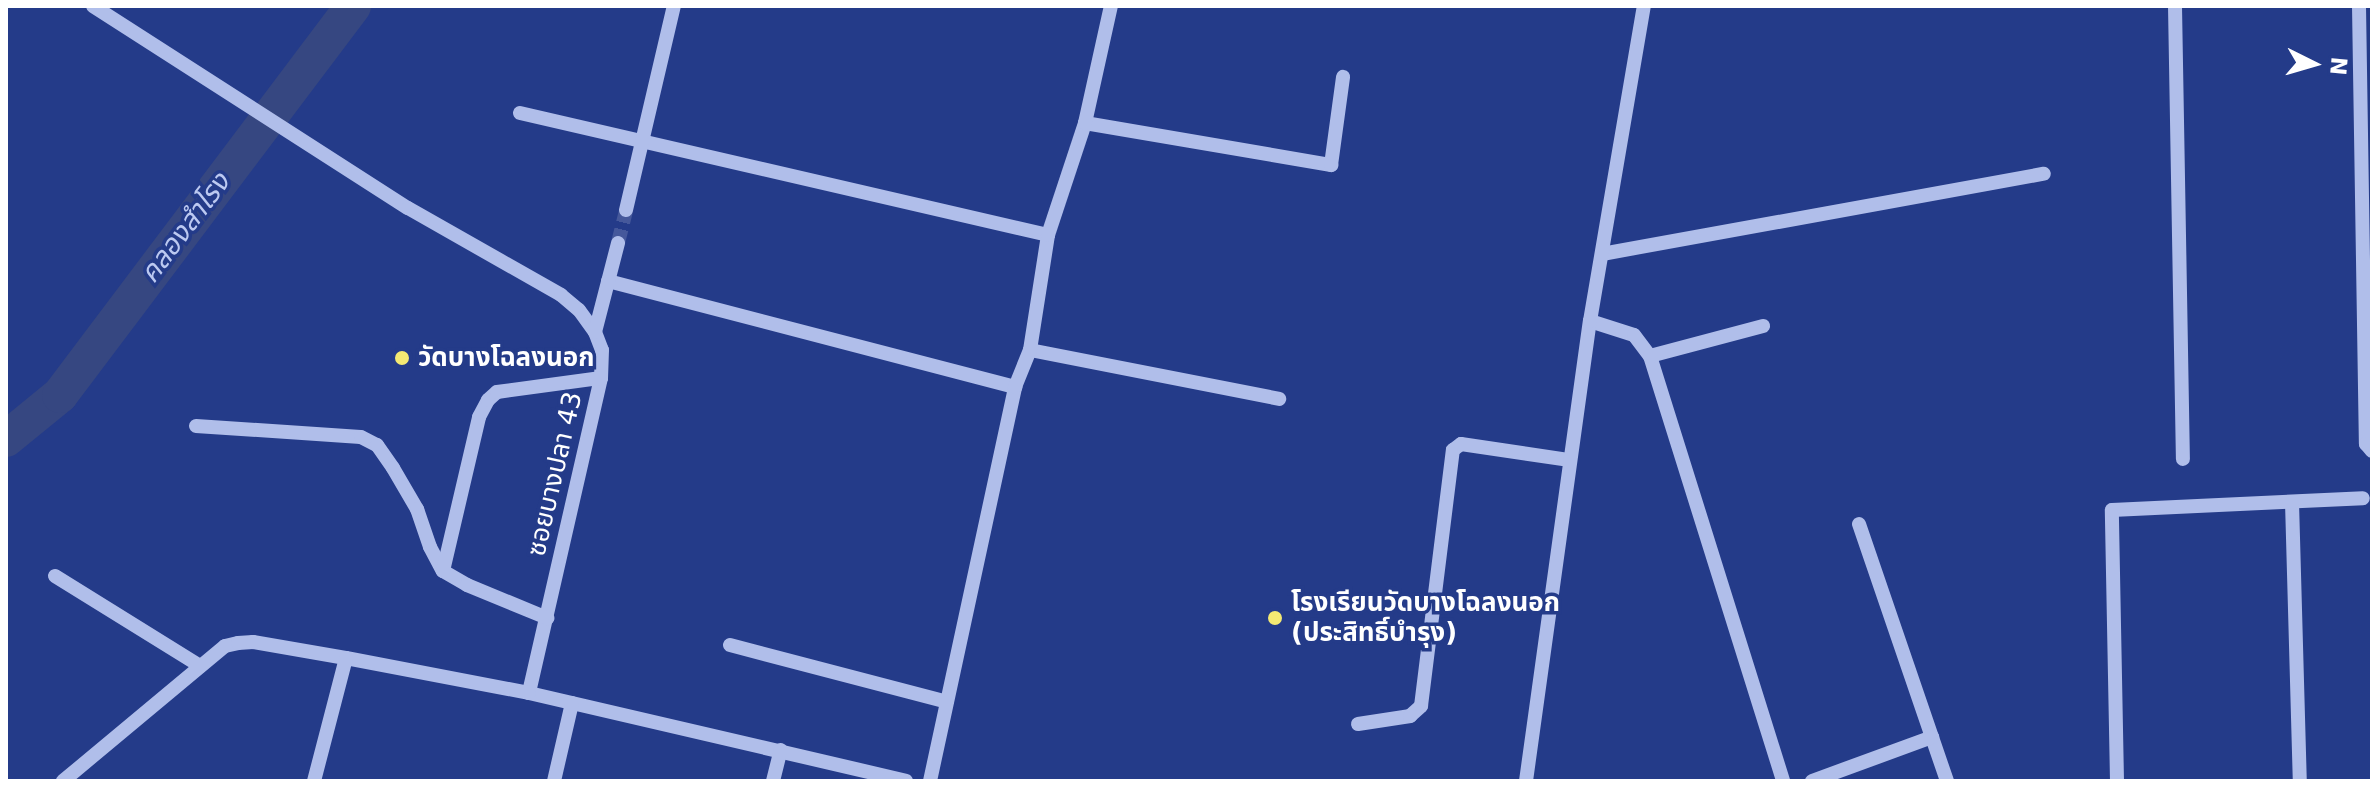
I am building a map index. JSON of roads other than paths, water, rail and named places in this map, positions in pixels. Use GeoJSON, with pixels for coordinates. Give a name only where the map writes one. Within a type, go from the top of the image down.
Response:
{"type":"FeatureCollection","features":[{"type":"Feature","properties":{"kind":"street"},"geometry":{"type":"LineString","coordinates":[[93,6],[408,208],[561,295],[579,310],[595,332]]}},
{"type":"Feature","properties":{"kind":"street"},"geometry":{"type":"LineString","coordinates":[[626,210],[674,6]]}},
{"type":"Feature","properties":{"kind":"street"},"geometry":{"type":"LineString","coordinates":[[930,781],[1015,387],[1030,350],[1048,235],[1085,123],[1111,6]]}},
{"type":"Feature","properties":{"kind":"street"},"geometry":{"type":"LineString","coordinates":[[1526,781],[1590,321],[1644,6]]}},
{"type":"Feature","properties":{"kind":"street"},"geometry":{"type":"LineString","coordinates":[[2175,6],[2183,459]]}},
{"type":"Feature","properties":{"kind":"street"},"geometry":{"type":"LineString","coordinates":[[2359,6],[2366,444],[2372,451]]}},
{"type":"Feature","properties":{"kind":"street"},"geometry":{"type":"LineString","coordinates":[[1085,123],[1331,165],[1343,77]]}},
{"type":"Feature","properties":{"kind":"street"},"geometry":{"type":"LineString","coordinates":[[520,113],[1048,235]]}},
{"type":"Feature","properties":{"kind":"street"},"geometry":{"type":"LineString","coordinates":[[1602,254],[2044,174]]}},
{"type":"Feature","properties":{"kind":"street"},"geometry":{"type":"LineString","coordinates":[[595,332],[618,243]]}},
{"type":"Feature","properties":{"kind":"street"},"geometry":{"type":"LineString","coordinates":[[608,281],[1015,387]]}},
{"type":"Feature","properties":{"kind":"street"},"geometry":{"type":"LineString","coordinates":[[1590,321],[1634,335],[1650,356],[1783,781]]}},
{"type":"Feature","properties":{"kind":"street"},"geometry":{"type":"LineString","coordinates":[[1650,356],[1763,326]]}},
{"type":"Feature","properties":{"kind":"street","name":"ซอยบางปลา 43"},"geometry":{"type":"LineString","coordinates":[[529,693],[601,378],[602,350],[595,332]]}},
{"type":"Feature","properties":{"kind":"street"},"geometry":{"type":"LineString","coordinates":[[1030,350],[1279,399]]}},
{"type":"Feature","properties":{"kind":"street"},"geometry":{"type":"LineString","coordinates":[[443,571],[479,417],[488,400],[497,392],[601,378]]}},
{"type":"Feature","properties":{"kind":"street"},"geometry":{"type":"LineString","coordinates":[[196,426],[361,437],[377,445],[417,509],[430,547],[443,571],[467,585],[547,618]]}},
{"type":"Feature","properties":{"kind":"street"},"geometry":{"type":"LineString","coordinates":[[1358,724],[1410,716],[1421,706],[1453,450],[1461,444],[1570,460]]}},
{"type":"Feature","properties":{"kind":"street"},"geometry":{"type":"LineString","coordinates":[[2117,781],[2112,510],[2363,498]]}},
{"type":"Feature","properties":{"kind":"street"},"geometry":{"type":"LineString","coordinates":[[2292,502],[2300,781]]}},
{"type":"Feature","properties":{"kind":"street"},"geometry":{"type":"LineString","coordinates":[[1859,524],[1947,781]]}},
{"type":"Feature","properties":{"kind":"street"},"geometry":{"type":"LineString","coordinates":[[55,576],[200,666]]}},
{"type":"Feature","properties":{"kind":"street"},"geometry":{"type":"LineString","coordinates":[[63,781],[225,646],[253,642],[529,693],[906,781]]}},
{"type":"Feature","properties":{"kind":"street"},"geometry":{"type":"LineString","coordinates":[[730,645],[947,702]]}},
{"type":"Feature","properties":{"kind":"street"},"geometry":{"type":"LineString","coordinates":[[314,781],[346,658]]}},
{"type":"Feature","properties":{"kind":"street"},"geometry":{"type":"LineString","coordinates":[[554,781],[572,703]]}},
{"type":"Feature","properties":{"kind":"street"},"geometry":{"type":"LineString","coordinates":[[1812,781],[1932,737]]}},
{"type":"Feature","properties":{"kind":"street"},"geometry":{"type":"LineString","coordinates":[[773,781],[781,750]]}},
{"type":"Feature","properties":{"kind":"waterway","name":"คลองสำโรง"},"geometry":{"type":"LineString","coordinates":[[6,439],[60,395],[353,6]]}},
{"type":"Feature","properties":{"kind":"tunnel"},"geometry":{"type":"LineString","coordinates":[[618,243],[626,210]]}},
{"type":"Feature","properties":{"kind":"place","name":"วัดบางโฉลงนอก"},"geometry":{"type":"Point","coordinates":[402,358]}},
{"type":"Feature","properties":{"kind":"place","name":"โรงเรียนวัดบางโฉลงนอก (ประสิทธิ์บำรุง)"},"geometry":{"type":"Point","coordinates":[1275,618]}}]}
